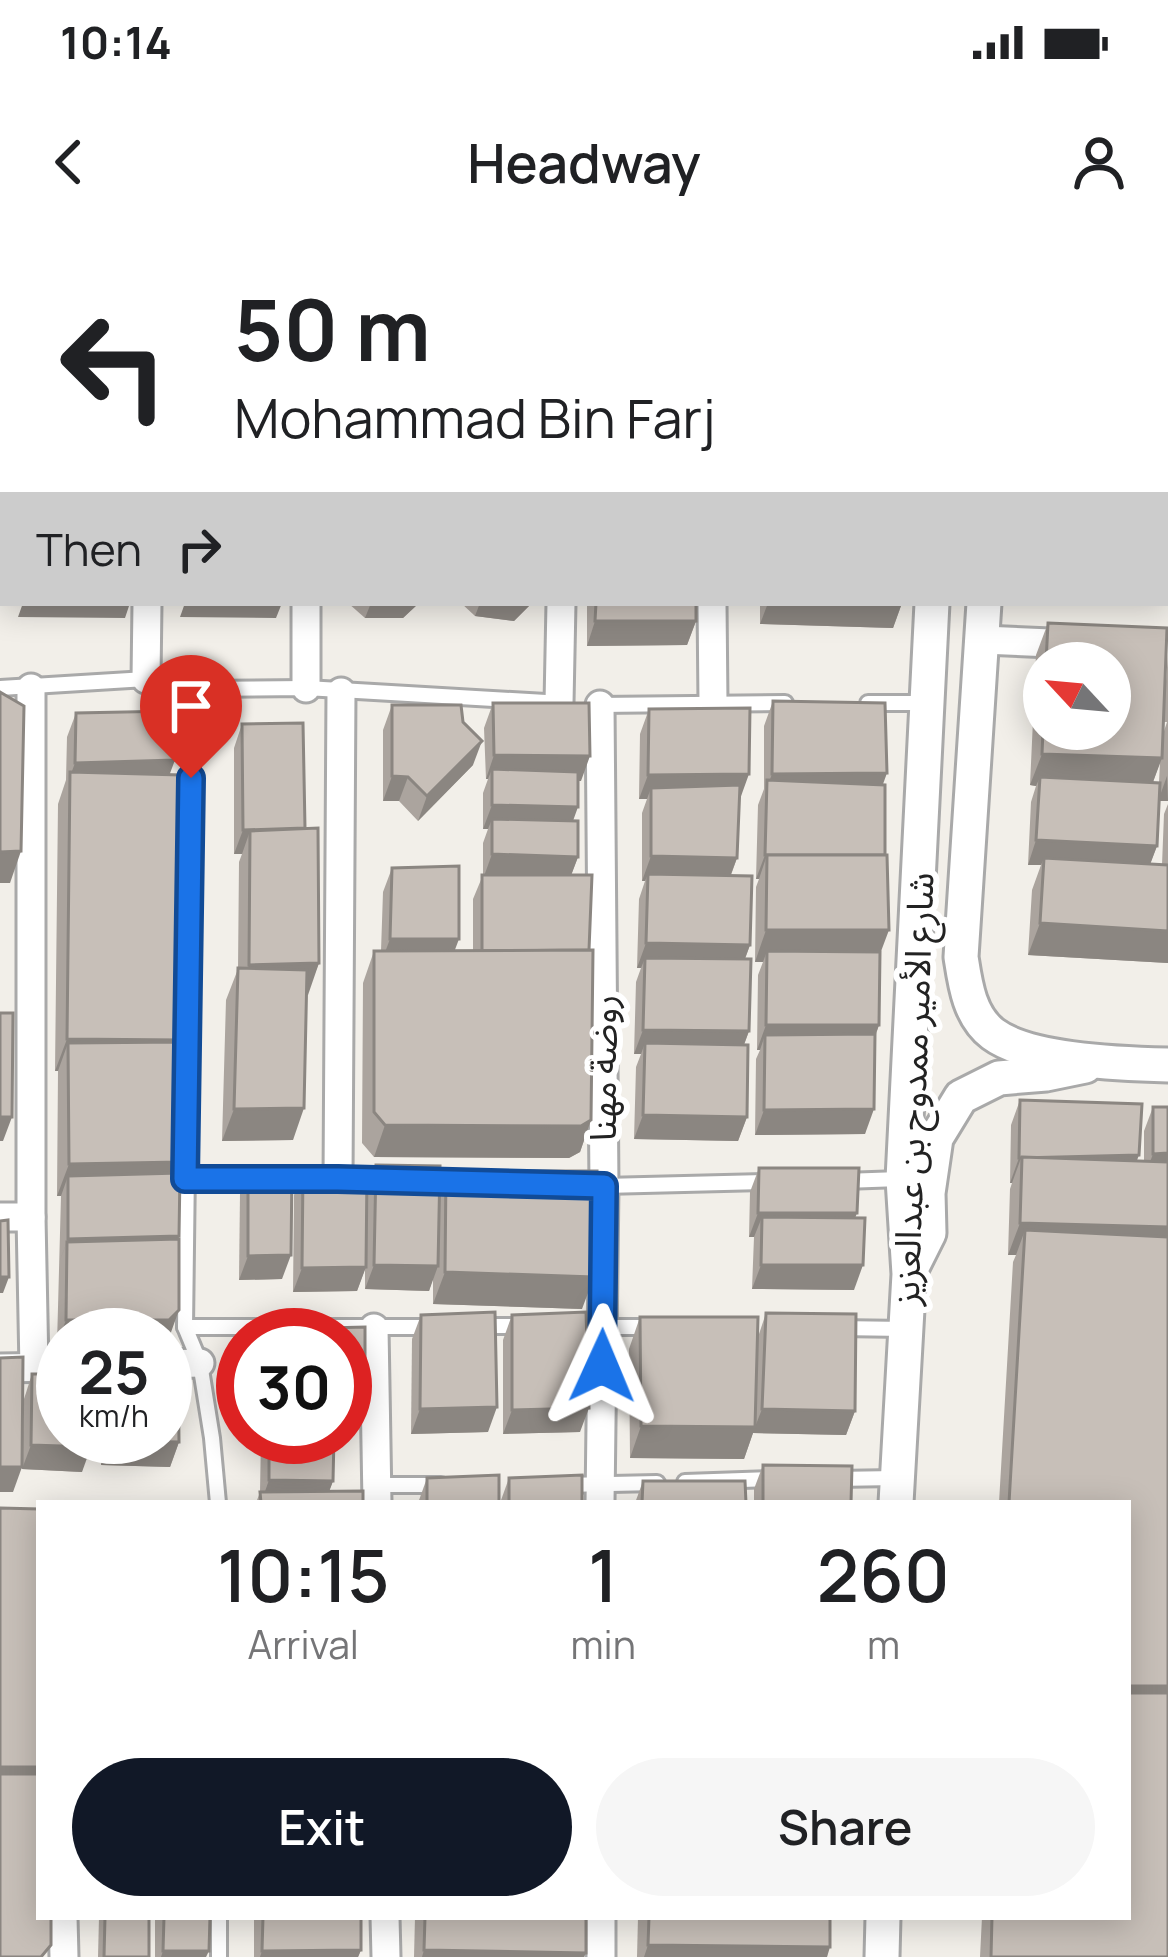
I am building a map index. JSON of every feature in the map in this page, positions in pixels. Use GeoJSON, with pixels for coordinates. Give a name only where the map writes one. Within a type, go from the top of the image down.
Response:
{"type":"FeatureCollection","features":[{"type":"Feature","properties":{"kind":"street"},"geometry":{"type":"LineString","coordinates":[[146,680],[147,606]]}},
{"type":"Feature","properties":{"kind":"street"},"geometry":{"type":"LineString","coordinates":[[306,606],[306,688]]}},
{"type":"Feature","properties":{"kind":"street"},"geometry":{"type":"LineString","coordinates":[[559,703],[561,606]]}},
{"type":"Feature","properties":{"kind":"street"},"geometry":{"type":"LineString","coordinates":[[712,606],[713,703]]}},
{"type":"Feature","properties":{"kind":"street","name":"شارع الأمير ممدوح بن عبدالعزيز"},"geometry":{"type":"LineString","coordinates":[[896,1491],[908,1274],[903,1179],[932,606]]}},
{"type":"Feature","properties":{"kind":"street","name":"شارع الأمير ممدوح بن عبدالعزيز"},"geometry":{"type":"LineString","coordinates":[[984,606],[961,957],[968,997],[989,1032],[1014,1045],[1099,1064]]}},
{"type":"Feature","properties":{"kind":"street"},"geometry":{"type":"LineString","coordinates":[[982,640],[1023,642]]}},
{"type":"Feature","properties":{"kind":"street"},"geometry":{"type":"LineString","coordinates":[[0,1368],[34,1368],[31,688]]}},
{"type":"Feature","properties":{"kind":"street"},"geometry":{"type":"LineString","coordinates":[[341,692],[349,1179]]}},
{"type":"Feature","properties":{"kind":"street","name":"روضة مهنا"},"geometry":{"type":"LineString","coordinates":[[600,705],[592,1185],[592,1327],[600,1494]]}},
{"type":"Feature","properties":{"kind":"street"},"geometry":{"type":"LineString","coordinates":[[908,1274],[929,1233],[928,1193],[936,1138],[962,1097],[999,1078],[1099,1064],[1168,1065]]}},
{"type":"Feature","properties":{"kind":"street"},"geometry":{"type":"LineString","coordinates":[[0,1217],[31,1217]]}},
{"type":"Feature","properties":{"kind":"street"},"geometry":{"type":"LineString","coordinates":[[374,1328],[377,1494]]}},
{"type":"Feature","properties":{"kind":"street"},"geometry":{"type":"LineString","coordinates":[[192,1363],[200,1363]]}},
{"type":"Feature","properties":{"kind":"street"},"geometry":{"type":"LineString","coordinates":[[63,1920],[64,1957]]}},
{"type":"Feature","properties":{"kind":"street"},"geometry":{"type":"LineString","coordinates":[[385,1920],[386,1957]]}},
{"type":"Feature","properties":{"kind":"street"},"geometry":{"type":"LineString","coordinates":[[601,1920],[601,1957]]}},
{"type":"Feature","properties":{"kind":"street"},"geometry":{"type":"LineString","coordinates":[[882,1957],[883,1920]]}},
{"type":"Feature","properties":{"kind":"lane"},"geometry":{"type":"LineString","coordinates":[[0,688],[146,680],[193,689],[306,688],[600,705],[809,703]]}},
{"type":"Feature","properties":{"kind":"lane"},"geometry":{"type":"LineString","coordinates":[[184,1308],[193,689]]}},
{"type":"Feature","properties":{"kind":"lane"},"geometry":{"type":"LineString","coordinates":[[857,703],[928,703]]}},
{"type":"Feature","properties":{"kind":"lane"},"geometry":{"type":"LineString","coordinates":[[185,1179],[349,1179]]}},
{"type":"Feature","properties":{"kind":"lane"},"geometry":{"type":"LineString","coordinates":[[834,1181],[903,1179]]}},
{"type":"Feature","properties":{"kind":"lane"},"geometry":{"type":"LineString","coordinates":[[592,1185],[788,1182]]}},
{"type":"Feature","properties":{"kind":"lane"},"geometry":{"type":"LineString","coordinates":[[192,1327],[538,1326]]}},
{"type":"Feature","properties":{"kind":"lane"},"geometry":{"type":"LineString","coordinates":[[592,1327],[672,1328]]}},
{"type":"Feature","properties":{"kind":"lane"},"geometry":{"type":"LineString","coordinates":[[812,1328],[905,1329]]}},
{"type":"Feature","properties":{"kind":"lane"},"geometry":{"type":"LineString","coordinates":[[192,1345],[200,1363],[218,1500]]}},
{"type":"Feature","properties":{"kind":"lane"},"geometry":{"type":"LineString","coordinates":[[555,1485],[600,1494],[793,1479]]}},
{"type":"Feature","properties":{"kind":"lane"},"geometry":{"type":"LineString","coordinates":[[814,1479],[896,1491]]}},
{"type":"Feature","properties":{"kind":"lane"},"geometry":{"type":"LineString","coordinates":[[377,1494],[466,1485]]}},
{"type":"Feature","properties":{"kind":"lane"},"geometry":{"type":"LineString","coordinates":[[219,1920],[219,1957]]}},
{"type":"Feature","properties":{"kind":"building"},"geometry":{"type":"Polygon","coordinates":[[[596,606],[696,606],[696,621],[595,621],[596,606]]]}},
{"type":"Feature","properties":{"kind":"building"},"geometry":{"type":"Polygon","coordinates":[[[1048,623],[1167,628],[1162,758],[1042,754],[1042,750],[1131,750],[1131,642],[1047,642],[1048,623]]]}},
{"type":"Feature","properties":{"kind":"building"},"geometry":{"type":"Polygon","coordinates":[[[0,692],[24,706],[21,851],[0,852],[0,692]]]}},
{"type":"Feature","properties":{"kind":"building"},"geometry":{"type":"Polygon","coordinates":[[[773,701],[885,703],[887,773],[772,774],[773,701]]]}},
{"type":"Feature","properties":{"kind":"building"},"geometry":{"type":"Polygon","coordinates":[[[493,703],[589,703],[590,756],[494,755],[493,703]]]}},
{"type":"Feature","properties":{"kind":"building"},"geometry":{"type":"Polygon","coordinates":[[[392,705],[461,705],[463,722],[482,741],[427,796],[408,777],[392,776],[392,705]]]}},
{"type":"Feature","properties":{"kind":"building"},"geometry":{"type":"Polygon","coordinates":[[[750,708],[749,774],[648,775],[649,709],[750,708]]]}},
{"type":"Feature","properties":{"kind":"building"},"geometry":{"type":"Polygon","coordinates":[[[173,711],[175,760],[75,763],[76,713],[173,711]]]}},
{"type":"Feature","properties":{"kind":"building"},"geometry":{"type":"Polygon","coordinates":[[[303,723],[305,828],[243,830],[242,724],[303,723]]]}},
{"type":"Feature","properties":{"kind":"building"},"geometry":{"type":"Polygon","coordinates":[[[492,769],[578,772],[578,807],[492,805],[492,769]]]}},
{"type":"Feature","properties":{"kind":"building"},"geometry":{"type":"Polygon","coordinates":[[[70,772],[181,775],[181,1040],[67,1039],[70,772]]]}},
{"type":"Feature","properties":{"kind":"building"},"geometry":{"type":"Polygon","coordinates":[[[1040,777],[1160,783],[1157,846],[1036,840],[1040,777]]]}},
{"type":"Feature","properties":{"kind":"building"},"geometry":{"type":"Polygon","coordinates":[[[767,780],[885,785],[885,855],[765,855],[767,780]]]}},
{"type":"Feature","properties":{"kind":"building"},"geometry":{"type":"Polygon","coordinates":[[[740,785],[737,858],[651,856],[651,788],[740,785]]]}},
{"type":"Feature","properties":{"kind":"building"},"geometry":{"type":"Polygon","coordinates":[[[492,819],[578,821],[578,857],[492,854],[492,819]]]}},
{"type":"Feature","properties":{"kind":"building"},"geometry":{"type":"Polygon","coordinates":[[[318,828],[319,963],[249,965],[250,831],[318,828]]]}},
{"type":"Feature","properties":{"kind":"building"},"geometry":{"type":"Polygon","coordinates":[[[767,855],[887,855],[889,930],[766,930],[767,855]]]}},
{"type":"Feature","properties":{"kind":"building"},"geometry":{"type":"Polygon","coordinates":[[[1044,858],[1168,865],[1168,931],[1040,923],[1044,858]]]}},
{"type":"Feature","properties":{"kind":"building"},"geometry":{"type":"Polygon","coordinates":[[[459,866],[459,939],[390,939],[392,868],[459,866]]]}},
{"type":"Feature","properties":{"kind":"building"},"geometry":{"type":"Polygon","coordinates":[[[648,874],[752,876],[750,945],[646,943],[648,874]]]}},
{"type":"Feature","properties":{"kind":"building"},"geometry":{"type":"Polygon","coordinates":[[[482,875],[592,875],[589,950],[482,951],[482,875]]]}},
{"type":"Feature","properties":{"kind":"building"},"geometry":{"type":"Polygon","coordinates":[[[593,950],[591,1120],[581,1126],[385,1125],[374,1112],[374,951],[593,950]]]}},
{"type":"Feature","properties":{"kind":"building"},"geometry":{"type":"Polygon","coordinates":[[[767,951],[880,952],[879,1025],[766,1025],[767,951]]]}},
{"type":"Feature","properties":{"kind":"building"},"geometry":{"type":"Polygon","coordinates":[[[645,958],[751,959],[749,1031],[643,1030],[645,958]]]}},
{"type":"Feature","properties":{"kind":"building"},"geometry":{"type":"Polygon","coordinates":[[[238,968],[307,970],[304,1108],[234,1109],[238,968]]]}},
{"type":"Feature","properties":{"kind":"building"},"geometry":{"type":"Polygon","coordinates":[[[0,1013],[13,1013],[12,1117],[0,1117],[0,1013]]]}},
{"type":"Feature","properties":{"kind":"building"},"geometry":{"type":"Polygon","coordinates":[[[875,1034],[874,1109],[764,1110],[765,1035],[875,1034]]]}},
{"type":"Feature","properties":{"kind":"building"},"geometry":{"type":"Polygon","coordinates":[[[181,1042],[181,1162],[69,1164],[68,1043],[181,1042]]]}},
{"type":"Feature","properties":{"kind":"building"},"geometry":{"type":"Polygon","coordinates":[[[645,1043],[748,1045],[747,1117],[643,1115],[645,1043]]]}},
{"type":"Feature","properties":{"kind":"building"},"geometry":{"type":"Polygon","coordinates":[[[1020,1100],[1142,1104],[1139,1155],[1019,1158],[1020,1100]]]}},
{"type":"Feature","properties":{"kind":"building"},"geometry":{"type":"Polygon","coordinates":[[[1153,1107],[1168,1107],[1168,1153],[1153,1154],[1153,1107]]]}},
{"type":"Feature","properties":{"kind":"building"},"geometry":{"type":"Polygon","coordinates":[[[1022,1157],[1168,1162],[1168,1227],[1020,1223],[1022,1157]]]}},
{"type":"Feature","properties":{"kind":"building"},"geometry":{"type":"Polygon","coordinates":[[[376,1165],[440,1166],[438,1266],[374,1265],[376,1165]]]}},
{"type":"Feature","properties":{"kind":"building"},"geometry":{"type":"Polygon","coordinates":[[[292,1168],[291,1255],[248,1256],[248,1169],[292,1168]]]}},
{"type":"Feature","properties":{"kind":"building"},"geometry":{"type":"Polygon","coordinates":[[[759,1168],[859,1168],[857,1213],[758,1213],[759,1168]]]}},
{"type":"Feature","properties":{"kind":"building"},"geometry":{"type":"Polygon","coordinates":[[[303,1171],[367,1172],[366,1267],[302,1268],[303,1171]]]}},
{"type":"Feature","properties":{"kind":"building"},"geometry":{"type":"Polygon","coordinates":[[[446,1171],[597,1171],[594,1277],[445,1272],[446,1171]]]}},
{"type":"Feature","properties":{"kind":"building"},"geometry":{"type":"Polygon","coordinates":[[[180,1173],[179,1236],[68,1239],[68,1176],[180,1173]]]}},
{"type":"Feature","properties":{"kind":"building"},"geometry":{"type":"Polygon","coordinates":[[[762,1217],[865,1218],[863,1265],[761,1265],[762,1217]]]}},
{"type":"Feature","properties":{"kind":"building"},"geometry":{"type":"Polygon","coordinates":[[[8,1220],[9,1277],[0,1277],[0,1221],[8,1220]]]}},
{"type":"Feature","properties":{"kind":"building"},"geometry":{"type":"Polygon","coordinates":[[[1025,1230],[1168,1237],[1168,1686],[1131,1686],[1131,1500],[1009,1500],[1025,1230]]]}},
{"type":"Feature","properties":{"kind":"building"},"geometry":{"type":"Polygon","coordinates":[[[179,1239],[179,1308],[66,1308],[67,1242],[179,1239]]]}},
{"type":"Feature","properties":{"kind":"building"},"geometry":{"type":"Polygon","coordinates":[[[495,1312],[497,1407],[420,1409],[421,1315],[495,1312]]]}},
{"type":"Feature","properties":{"kind":"building"},"geometry":{"type":"Polygon","coordinates":[[[586,1312],[589,1408],[512,1410],[512,1315],[586,1312]]]}},
{"type":"Feature","properties":{"kind":"building"},"geometry":{"type":"Polygon","coordinates":[[[766,1313],[856,1314],[855,1411],[762,1409],[766,1313]]]}},
{"type":"Feature","properties":{"kind":"building"},"geometry":{"type":"Polygon","coordinates":[[[640,1317],[758,1317],[755,1427],[641,1426],[640,1317]]]}},
{"type":"Feature","properties":{"kind":"building"},"geometry":{"type":"Polygon","coordinates":[[[23,1357],[22,1467],[0,1467],[0,1358],[23,1357]]]}},
{"type":"Feature","properties":{"kind":"building"},"geometry":{"type":"Polygon","coordinates":[[[32,1374],[36,1374],[36,1445],[31,1445],[32,1374]]]}},
{"type":"Feature","properties":{"kind":"building"},"geometry":{"type":"Polygon","coordinates":[[[269,1464],[333,1464],[333,1481],[269,1480],[269,1464]]]}},
{"type":"Feature","properties":{"kind":"building"},"geometry":{"type":"Polygon","coordinates":[[[763,1465],[852,1466],[851,1500],[763,1500],[763,1465]]]}},
{"type":"Feature","properties":{"kind":"building"},"geometry":{"type":"Polygon","coordinates":[[[499,1475],[499,1500],[427,1500],[427,1478],[499,1475]]]}},
{"type":"Feature","properties":{"kind":"building"},"geometry":{"type":"Polygon","coordinates":[[[582,1475],[582,1500],[509,1500],[509,1478],[582,1475]]]}},
{"type":"Feature","properties":{"kind":"building"},"geometry":{"type":"Polygon","coordinates":[[[643,1481],[745,1481],[746,1500],[642,1500],[643,1481]]]}},
{"type":"Feature","properties":{"kind":"building"},"geometry":{"type":"Polygon","coordinates":[[[363,1491],[363,1500],[261,1500],[260,1492],[363,1491]]]}},
{"type":"Feature","properties":{"kind":"building"},"geometry":{"type":"Polygon","coordinates":[[[0,1508],[36,1509],[36,1767],[0,1767],[0,1508]]]}},
{"type":"Feature","properties":{"kind":"building"},"geometry":{"type":"Polygon","coordinates":[[[1131,1693],[1168,1693],[1168,1957],[991,1957],[992,1920],[1131,1920],[1131,1693]]]}},
{"type":"Feature","properties":{"kind":"building"},"geometry":{"type":"Polygon","coordinates":[[[0,1774],[36,1774],[36,1920],[51,1920],[51,1945],[41,1957],[0,1957],[0,1774]]]}},
{"type":"Feature","properties":{"kind":"building"},"geometry":{"type":"Polygon","coordinates":[[[105,1920],[149,1920],[149,1957],[104,1957],[105,1920]]]}},
{"type":"Feature","properties":{"kind":"building"},"geometry":{"type":"Polygon","coordinates":[[[164,1920],[210,1920],[209,1951],[163,1951],[164,1920]]]}},
{"type":"Feature","properties":{"kind":"building"},"geometry":{"type":"Polygon","coordinates":[[[263,1920],[361,1920],[361,1950],[262,1951],[263,1920]]]}},
{"type":"Feature","properties":{"kind":"building"},"geometry":{"type":"Polygon","coordinates":[[[425,1920],[586,1920],[586,1953],[424,1950],[425,1920]]]}},
{"type":"Feature","properties":{"kind":"building"},"geometry":{"type":"Polygon","coordinates":[[[649,1920],[830,1920],[830,1947],[648,1945],[649,1920]]]}},
{"type":"Feature","properties":{"kind":"route"},"geometry":{"type":"LineString","coordinates":[[191,778],[185,1179],[604,1186],[602,1366]]}}]}
